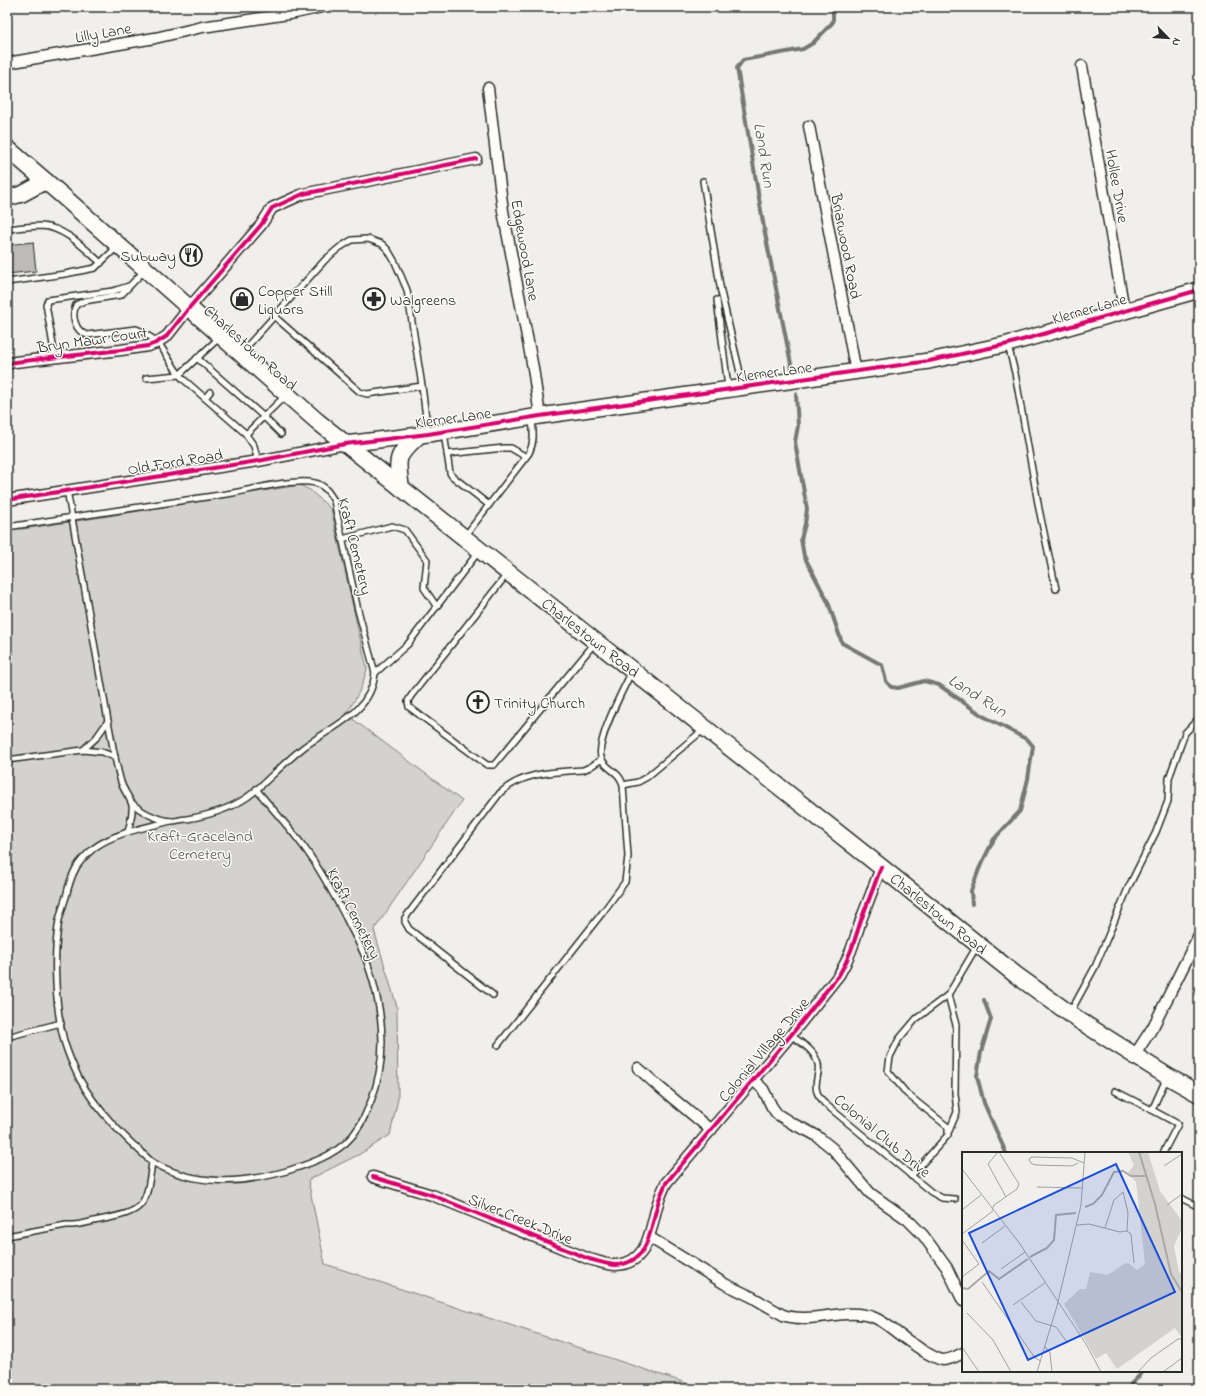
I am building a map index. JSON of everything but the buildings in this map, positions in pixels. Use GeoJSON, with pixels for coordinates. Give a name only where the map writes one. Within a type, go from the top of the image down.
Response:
{"type":"FeatureCollection","features":[{"type":"Feature","properties":{"kind":"main road","name":"Charlestown Road"},"geometry":{"type":"LineString","coordinates":[[7,148],[345,444],[881,866],[978,945],[1070,1014],[1134,1056],[1199,1094]]}},
{"type":"Feature","properties":{"kind":"main road"},"geometry":{"type":"LineString","coordinates":[[401,488],[398,468],[399,456],[407,446],[424,434]]}},
{"type":"Feature","properties":{"kind":"street","name":"Lilly Lane"},"geometry":{"type":"LineString","coordinates":[[7,64],[148,39],[202,27],[295,13],[322,7]]}},
{"type":"Feature","properties":{"kind":"street","name":"Hollee Drive"},"geometry":{"type":"LineString","coordinates":[[1082,66],[1124,310]]}},
{"type":"Feature","properties":{"kind":"street","name":"Edgewood Lane"},"geometry":{"type":"LineString","coordinates":[[488,88],[503,211],[533,368],[536,417]]}},
{"type":"Feature","properties":{"kind":"street","name":"Briarwood Road"},"geometry":{"type":"LineString","coordinates":[[808,126],[856,372]]}},
{"type":"Feature","properties":{"kind":"street","name":"Bryn Mawr Court"},"geometry":{"type":"LineString","coordinates":[[7,364],[148,346],[158,342],[167,336],[261,225],[272,208],[302,194],[476,160]]}},
{"type":"Feature","properties":{"kind":"street"},"geometry":{"type":"LineString","coordinates":[[7,198],[22,194],[46,181]]}},
{"type":"Feature","properties":{"kind":"street","name":"Klerner Lane"},"geometry":{"type":"LineString","coordinates":[[345,444],[424,434],[929,361],[1008,344],[1199,290]]}},
{"type":"Feature","properties":{"kind":"street","name":"Old Ford Road"},"geometry":{"type":"LineString","coordinates":[[7,496],[67,490],[258,461],[345,444]]}},
{"type":"Feature","properties":{"kind":"street","name":"Colonial Village Drive"},"geometry":{"type":"LineString","coordinates":[[649,1237],[657,1204],[666,1183],[791,1035],[839,975],[854,943],[881,866]]}},
{"type":"Feature","properties":{"kind":"street"},"geometry":{"type":"LineString","coordinates":[[1134,1056],[1153,1027],[1199,935]]}},
{"type":"Feature","properties":{"kind":"street"},"geometry":{"type":"LineString","coordinates":[[638,1068],[711,1130]]}},
{"type":"Feature","properties":{"kind":"street"},"geometry":{"type":"LineString","coordinates":[[753,1080],[763,1090],[777,1114],[817,1136],[833,1149],[870,1192],[908,1220],[923,1235],[947,1268],[962,1299]]}},
{"type":"Feature","properties":{"kind":"street","name":"Silver Creek Drive"},"geometry":{"type":"LineString","coordinates":[[373,1178],[432,1195],[589,1259],[606,1264],[615,1265],[630,1263],[643,1251],[649,1237]]}},
{"type":"Feature","properties":{"kind":"street"},"geometry":{"type":"LineString","coordinates":[[649,1237],[725,1284],[752,1297],[787,1317],[856,1314],[873,1317],[935,1358],[943,1360],[952,1359],[962,1354]]}},
{"type":"Feature","properties":{"kind":"lane"},"geometry":{"type":"LineString","coordinates":[[703,181],[722,292],[736,389]]}},
{"type":"Feature","properties":{"kind":"lane"},"geometry":{"type":"LineString","coordinates":[[7,229],[42,226],[56,230],[66,234],[101,263]]}},
{"type":"Feature","properties":{"kind":"lane"},"geometry":{"type":"LineString","coordinates":[[241,353],[325,260],[340,248],[352,240],[360,239],[368,239],[382,244],[388,250],[395,262],[407,290],[422,386],[424,434]]}},
{"type":"Feature","properties":{"kind":"lane"},"geometry":{"type":"LineString","coordinates":[[7,282],[94,268],[119,245]]}},
{"type":"Feature","properties":{"kind":"lane"},"geometry":{"type":"LineString","coordinates":[[146,269],[121,296],[84,301],[76,305],[74,312],[77,327],[83,334],[87,335],[136,330],[145,333],[158,342],[180,375],[246,434],[254,446],[258,461]]}},
{"type":"Feature","properties":{"kind":"lane"},"geometry":{"type":"LineString","coordinates":[[55,357],[46,304],[48,300],[113,291],[132,285]]}},
{"type":"Feature","properties":{"kind":"lane"},"geometry":{"type":"LineString","coordinates":[[716,300],[736,389]]}},
{"type":"Feature","properties":{"kind":"lane"},"geometry":{"type":"LineString","coordinates":[[275,317],[360,392],[367,394],[422,386]]}},
{"type":"Feature","properties":{"kind":"lane"},"geometry":{"type":"LineString","coordinates":[[146,378],[180,375],[221,336]]}},
{"type":"Feature","properties":{"kind":"lane"},"geometry":{"type":"LineString","coordinates":[[1008,344],[1015,373],[1039,509],[1056,589]]}},
{"type":"Feature","properties":{"kind":"lane"},"geometry":{"type":"LineString","coordinates":[[197,358],[246,403],[264,417],[281,434]]}},
{"type":"Feature","properties":{"kind":"lane"},"geometry":{"type":"LineString","coordinates":[[205,398],[210,392]]}},
{"type":"Feature","properties":{"kind":"lane"},"geometry":{"type":"LineString","coordinates":[[246,434],[287,394]]}},
{"type":"Feature","properties":{"kind":"lane"},"geometry":{"type":"LineString","coordinates":[[217,408],[222,403]]}},
{"type":"Feature","properties":{"kind":"lane"},"geometry":{"type":"LineString","coordinates":[[230,420],[235,415]]}},
{"type":"Feature","properties":{"kind":"lane"},"geometry":{"type":"LineString","coordinates":[[463,537],[526,457],[533,445],[536,417]]}},
{"type":"Feature","properties":{"kind":"lane"},"geometry":{"type":"LineString","coordinates":[[443,431],[450,473],[455,479],[489,505]]}},
{"type":"Feature","properties":{"kind":"lane"},"geometry":{"type":"LineString","coordinates":[[447,454],[511,448],[526,457]]}},
{"type":"Feature","properties":{"kind":"lane","name":"Kraft Cemetery"},"geometry":{"type":"LineString","coordinates":[[7,527],[292,482],[315,483],[323,486],[329,492],[334,501],[358,610],[374,673],[374,681],[370,694],[362,706],[304,747],[238,803],[201,817],[172,821],[128,832],[103,843],[88,854],[75,869],[59,920],[56,953],[58,1004],[64,1040],[70,1059],[79,1078],[90,1096],[111,1123],[152,1162],[166,1170],[184,1176],[214,1181],[234,1181],[280,1173],[308,1164],[335,1151],[351,1138],[363,1121],[380,1073],[383,1040],[380,1007],[368,965],[331,889],[306,851],[256,789]]}},
{"type":"Feature","properties":{"kind":"lane","name":"Kraft Cemetery"},"geometry":{"type":"LineString","coordinates":[[67,490],[108,721],[122,787],[131,802],[146,813],[172,821]]}},
{"type":"Feature","properties":{"kind":"lane"},"geometry":{"type":"LineString","coordinates":[[342,539],[392,526],[405,530],[427,560],[424,588],[437,607]]}},
{"type":"Feature","properties":{"kind":"lane"},"geometry":{"type":"LineString","coordinates":[[374,673],[408,644],[480,550]]}},
{"type":"Feature","properties":{"kind":"lane"},"geometry":{"type":"LineString","coordinates":[[508,573],[411,696],[408,704],[409,707],[415,712],[487,765],[494,765],[596,642]]}},
{"type":"Feature","properties":{"kind":"lane"},"geometry":{"type":"LineString","coordinates":[[498,1045],[625,882],[628,856],[624,785],[620,777],[602,759],[600,750],[605,732],[632,670]]}},
{"type":"Feature","properties":{"kind":"lane"},"geometry":{"type":"LineString","coordinates":[[1070,1014],[1095,967],[1129,886],[1156,832],[1168,801],[1168,778],[1184,733],[1199,718]]}},
{"type":"Feature","properties":{"kind":"lane"},"geometry":{"type":"LineString","coordinates":[[83,750],[96,738],[108,721]]}},
{"type":"Feature","properties":{"kind":"lane"},"geometry":{"type":"LineString","coordinates":[[624,785],[638,782],[647,777],[705,728]]}},
{"type":"Feature","properties":{"kind":"lane"},"geometry":{"type":"LineString","coordinates":[[7,760],[83,750],[96,751],[115,756]]}},
{"type":"Feature","properties":{"kind":"lane"},"geometry":{"type":"LineString","coordinates":[[493,995],[409,929],[405,922],[405,918],[505,788],[520,779],[532,775],[583,770],[602,759]]}},
{"type":"Feature","properties":{"kind":"lane","name":"Kraft Cemetery"},"geometry":{"type":"LineString","coordinates":[[128,832],[132,820],[131,802]]}},
{"type":"Feature","properties":{"kind":"lane"},"geometry":{"type":"LineString","coordinates":[[948,1135],[948,1126],[907,1094],[888,1071],[890,1057],[899,1039],[916,1019],[948,995],[978,945]]}},
{"type":"Feature","properties":{"kind":"lane"},"geometry":{"type":"LineString","coordinates":[[911,1176],[948,1135],[957,1112],[955,1093],[956,1026],[948,995]]}},
{"type":"Feature","properties":{"kind":"lane"},"geometry":{"type":"LineString","coordinates":[[7,1037],[61,1023]]}},
{"type":"Feature","properties":{"kind":"lane","name":"Colonial Club Drive"},"geometry":{"type":"LineString","coordinates":[[791,1035],[812,1052],[818,1062],[819,1072],[816,1084],[817,1092],[824,1102],[911,1176],[937,1195],[946,1199],[955,1199]]}},
{"type":"Feature","properties":{"kind":"lane"},"geometry":{"type":"LineString","coordinates":[[1152,1110],[1168,1076]]}},
{"type":"Feature","properties":{"kind":"lane"},"geometry":{"type":"LineString","coordinates":[[1115,1091],[1178,1124],[1164,1152]]}},
{"type":"Feature","properties":{"kind":"lane"},"geometry":{"type":"LineString","coordinates":[[7,1236],[74,1226],[130,1213],[137,1209],[146,1196],[152,1162]]}},
{"type":"Feature","properties":{"kind":"lane"},"geometry":{"type":"LineString","coordinates":[[1182,1198],[1199,1207]]}},
{"type":"Feature","properties":{"kind":"green space","name":"Kraft-Graceland Cemetery"},"geometry":{"type":"Polygon","coordinates":[[[300,485],[310,490],[331,509],[367,669],[359,692],[346,714],[462,801],[374,930],[397,1007],[398,1099],[390,1135],[360,1154],[308,1180],[325,1264],[704,1389],[7,1389],[7,529],[23,529],[300,485]]]}},
{"type":"Feature","properties":{"kind":"waterway","name":"Land Run"},"geometry":{"type":"LineString","coordinates":[[792,369],[764,228],[737,68],[743,60],[803,49],[813,43],[833,22],[833,7]]}},
{"type":"Feature","properties":{"kind":"waterway","name":"Land Run"},"geometry":{"type":"LineString","coordinates":[[796,394],[798,426],[795,442],[807,509],[801,539],[804,556],[828,602],[842,643],[882,665],[886,681],[891,687],[898,688],[924,681],[939,685],[983,716],[1028,740],[1033,746],[1028,779],[1020,811],[994,839],[979,869],[971,891],[972,904]]}},
{"type":"Feature","properties":{"kind":"waterway","name":"Land Run"},"geometry":{"type":"LineString","coordinates":[[984,1000],[991,1019],[981,1052],[977,1076],[984,1103],[1006,1152]]}},
{"type":"Feature","properties":{"kind":"waterway","name":"Land Run"},"geometry":{"type":"LineString","coordinates":[[1130,1389],[1131,1384],[1143,1372]]}},
{"type":"Feature","properties":{"kind":"cycle path"},"geometry":{"type":"LineString","coordinates":[[7,364],[121,350],[148,346],[156,343],[167,336],[189,308],[261,225],[272,208],[303,194],[476,159]]}},
{"type":"Feature","properties":{"kind":"cycle path"},"geometry":{"type":"LineString","coordinates":[[7,500],[258,461],[345,444],[428,434],[540,416],[929,361],[1008,344],[1199,290]]}},
{"type":"Feature","properties":{"kind":"cycle path"},"geometry":{"type":"LineString","coordinates":[[373,1177],[432,1195],[589,1259],[616,1265],[627,1263],[636,1258],[647,1243],[659,1200],[666,1183],[791,1035],[839,975],[852,948],[881,867]]}},
{"type":"Feature","properties":{"kind":"place","name":"Subway"},"geometry":{"type":"Point","coordinates":[191,255]}},
{"type":"Feature","properties":{"kind":"place","name":"Copper Still Liquors"},"geometry":{"type":"Point","coordinates":[242,299]}},
{"type":"Feature","properties":{"kind":"place","name":"Walgreens"},"geometry":{"type":"Point","coordinates":[374,299]}},
{"type":"Feature","properties":{"kind":"place","name":"Trinity Church"},"geometry":{"type":"Point","coordinates":[478,702]}}]}
